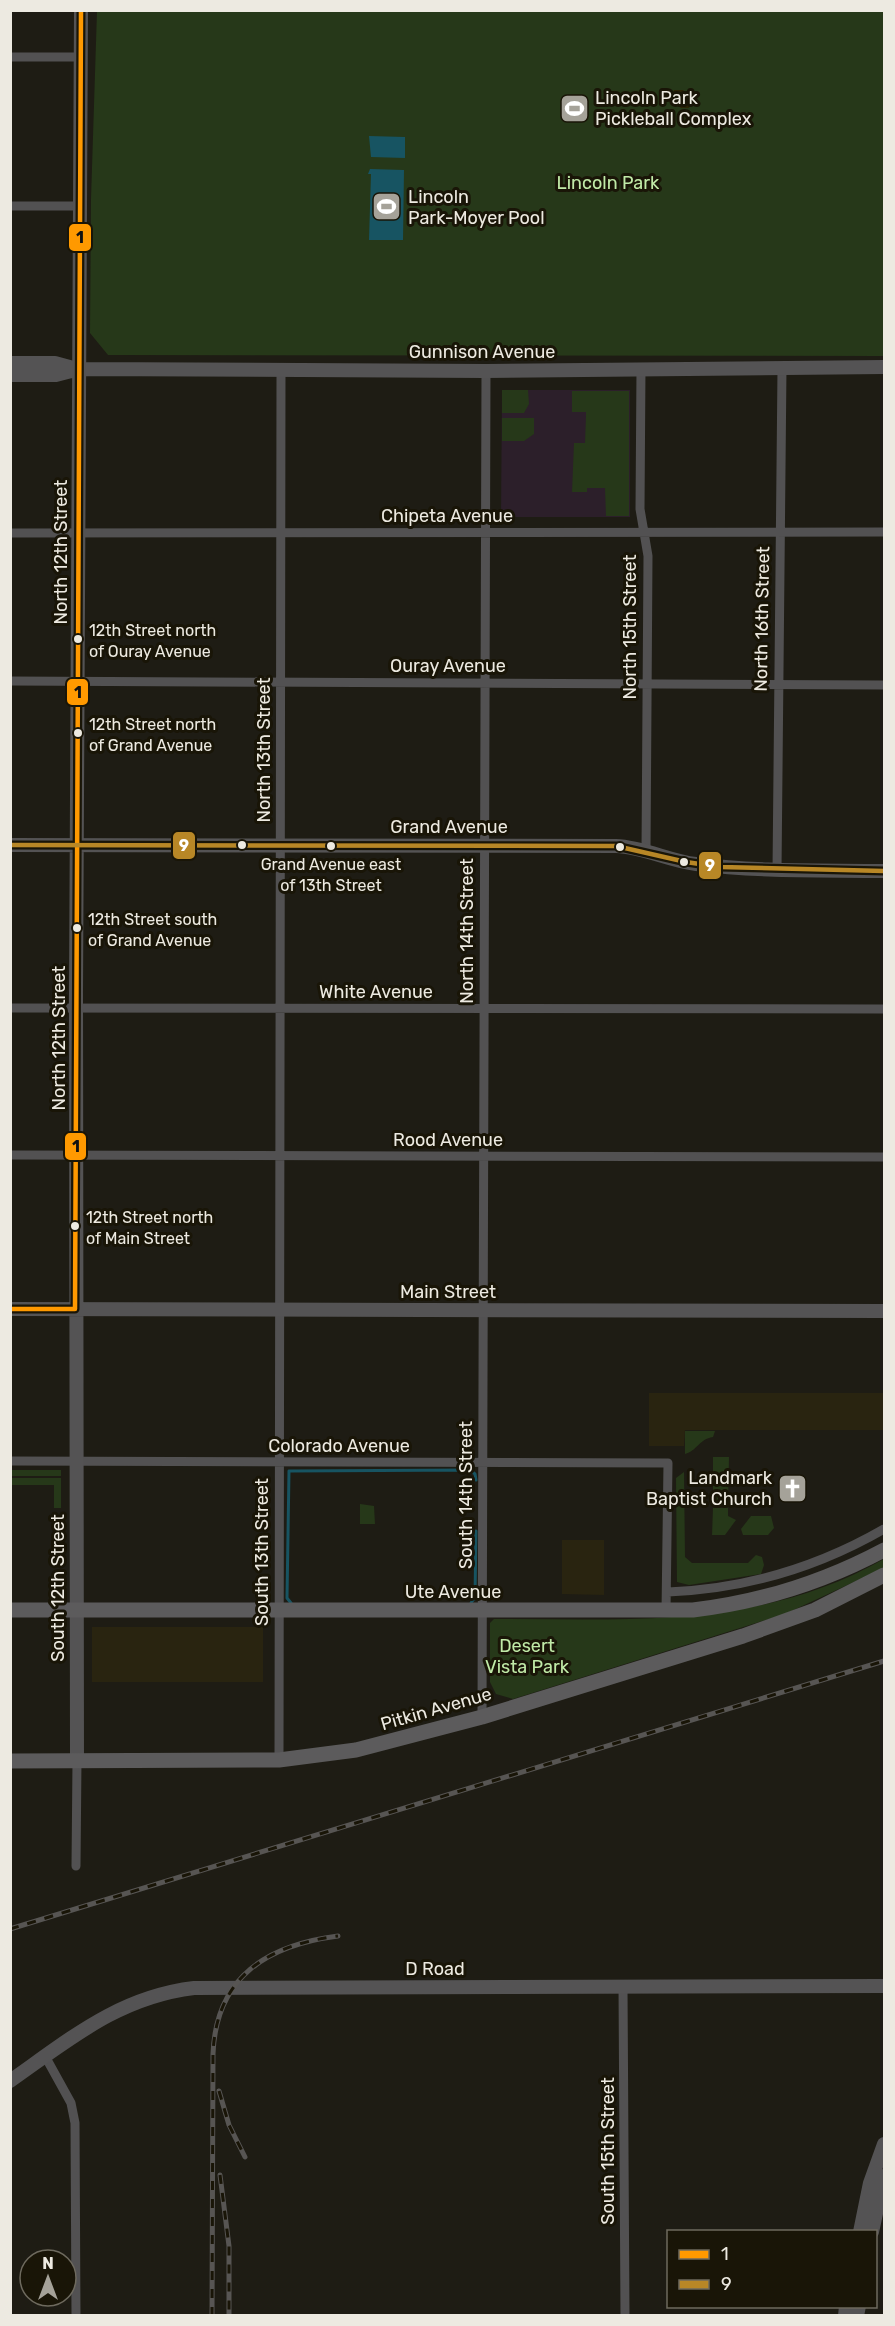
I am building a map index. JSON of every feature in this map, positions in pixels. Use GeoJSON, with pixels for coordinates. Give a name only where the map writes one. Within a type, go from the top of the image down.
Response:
{"type":"FeatureCollection","features":[{"type":"Feature","properties":{"kind":"main road","name":"Ute Avenue"},"geometry":{"type":"LineString","coordinates":[[10,1610],[666,1611],[722,1606],[777,1595],[837,1573],[885,1550]]}},
{"type":"Feature","properties":{"kind":"main road","name":"Pitkin Avenue"},"geometry":{"type":"LineString","coordinates":[[10,1761],[279,1760],[356,1750],[482,1717],[743,1636],[815,1610],[885,1575]]}},
{"type":"Feature","properties":{"kind":"street","name":"North 12th Street"},"geometry":{"type":"LineString","coordinates":[[75,1309],[81,10]]}},
{"type":"Feature","properties":{"kind":"street"},"geometry":{"type":"LineString","coordinates":[[10,57],[81,57]]}},
{"type":"Feature","properties":{"kind":"street"},"geometry":{"type":"LineString","coordinates":[[10,206],[80,206]]}},
{"type":"Feature","properties":{"kind":"street","name":"Gunnison Avenue"},"geometry":{"type":"LineString","coordinates":[[10,363],[55,363],[79,369],[486,371],[641,368],[885,368]]}},
{"type":"Feature","properties":{"kind":"street","name":"North 15th Street"},"geometry":{"type":"LineString","coordinates":[[641,368],[640,509],[648,556],[646,850]]}},
{"type":"Feature","properties":{"kind":"street","name":"North 16th Street"},"geometry":{"type":"LineString","coordinates":[[777,871],[777,685],[780,665],[782,368]]}},
{"type":"Feature","properties":{"kind":"street","name":"Gunnison Avenue"},"geometry":{"type":"LineString","coordinates":[[10,375],[56,375],[79,369]]}},
{"type":"Feature","properties":{"kind":"street","name":"North 13th Street"},"geometry":{"type":"LineString","coordinates":[[279,1309],[281,370]]}},
{"type":"Feature","properties":{"kind":"street","name":"North 14th Street"},"geometry":{"type":"LineString","coordinates":[[483,1310],[486,371]]}},
{"type":"Feature","properties":{"kind":"street","name":"Chipeta Avenue"},"geometry":{"type":"LineString","coordinates":[[10,533],[885,532]]}},
{"type":"Feature","properties":{"kind":"street","name":"Ouray Avenue"},"geometry":{"type":"LineString","coordinates":[[10,681],[633,682],[647,685],[885,685]]}},
{"type":"Feature","properties":{"kind":"street","name":"Grand Avenue"},"geometry":{"type":"LineString","coordinates":[[10,845],[616,846],[646,850],[693,864],[777,871],[885,871]]}},
{"type":"Feature","properties":{"kind":"street","name":"White Avenue"},"geometry":{"type":"LineString","coordinates":[[10,1008],[885,1009]]}},
{"type":"Feature","properties":{"kind":"street","name":"Rood Avenue"},"geometry":{"type":"LineString","coordinates":[[10,1155],[885,1156]]}},
{"type":"Feature","properties":{"kind":"street","name":"Main Street"},"geometry":{"type":"LineString","coordinates":[[10,1309],[885,1311]]}},
{"type":"Feature","properties":{"kind":"street","name":"South 12th Street"},"geometry":{"type":"LineString","coordinates":[[75,1309],[76,1866]]}},
{"type":"Feature","properties":{"kind":"street","name":"South 13th Street"},"geometry":{"type":"LineString","coordinates":[[279,1309],[279,1760]]}},
{"type":"Feature","properties":{"kind":"street","name":"South 14th Street"},"geometry":{"type":"LineString","coordinates":[[482,1717],[483,1310]]}},
{"type":"Feature","properties":{"kind":"street","name":"Colorado Avenue"},"geometry":{"type":"LineString","coordinates":[[10,1461],[668,1464],[668,1592]]}},
{"type":"Feature","properties":{"kind":"street"},"geometry":{"type":"LineString","coordinates":[[666,1611],[668,1592],[738,1584],[806,1567],[885,1529]]}},
{"type":"Feature","properties":{"kind":"street","name":"South 15th Street"},"geometry":{"type":"LineString","coordinates":[[623,1986],[625,2316]]}},
{"type":"Feature","properties":{"kind":"street","name":"D Road"},"geometry":{"type":"LineString","coordinates":[[10,2081],[87,2026],[126,2005],[161,1993],[186,1989],[885,1986]]}},
{"type":"Feature","properties":{"kind":"street"},"geometry":{"type":"LineString","coordinates":[[45,2056],[71,2103],[75,2123],[76,2316]]}},
{"type":"Feature","properties":{"kind":"street"},"geometry":{"type":"LineString","coordinates":[[860,2230],[870,2183],[885,2144]]}},
{"type":"Feature","properties":{"kind":"street"},"geometry":{"type":"LineString","coordinates":[[872,2230],[885,2176]]}},
{"type":"Feature","properties":{"kind":"shaded area"},"geometry":{"type":"Polygon","coordinates":[[[502,390],[630,390],[630,517],[501,517],[502,390]]]}},
{"type":"Feature","properties":{"kind":"shaded area"},"geometry":{"type":"Polygon","coordinates":[[[649,1393],[884,1393],[884,1430],[685,1430],[684,1446],[649,1446],[649,1393]]]}},
{"type":"Feature","properties":{"kind":"shaded area"},"geometry":{"type":"Polygon","coordinates":[[[562,1540],[604,1540],[604,1595],[562,1594],[562,1540]]]}},
{"type":"Feature","properties":{"kind":"shaded area"},"geometry":{"type":"Polygon","coordinates":[[[92,1627],[263,1627],[263,1682],[92,1682],[92,1627]]]}},
{"type":"Feature","properties":{"kind":"green space","name":"Lincoln Park"},"geometry":{"type":"Polygon","coordinates":[[[97,11],[884,11],[884,356],[108,355],[90,333],[91,199],[97,11]]]}},
{"type":"Feature","properties":{"kind":"green space"},"geometry":{"type":"Polygon","coordinates":[[[502,390],[528,390],[529,404],[524,413],[502,413],[502,390]]]}},
{"type":"Feature","properties":{"kind":"green space"},"geometry":{"type":"Polygon","coordinates":[[[572,391],[629,391],[629,516],[606,516],[605,488],[587,488],[587,492],[572,492],[574,443],[585,443],[586,412],[572,412],[572,391]]]}},
{"type":"Feature","properties":{"kind":"green space"},"geometry":{"type":"Polygon","coordinates":[[[502,418],[534,418],[534,434],[524,441],[502,441],[502,418]]]}},
{"type":"Feature","properties":{"kind":"green space"},"geometry":{"type":"Polygon","coordinates":[[[685,1431],[715,1431],[713,1437],[704,1440],[685,1454],[685,1431]]]}},
{"type":"Feature","properties":{"kind":"green space"},"geometry":{"type":"Polygon","coordinates":[[[713,1457],[729,1457],[728,1505],[713,1505],[713,1457]]]}},
{"type":"Feature","properties":{"kind":"green space"},"geometry":{"type":"Polygon","coordinates":[[[11,1470],[61,1470],[61,1476],[11,1476],[11,1470]]]}},
{"type":"Feature","properties":{"kind":"green space"},"geometry":{"type":"Polygon","coordinates":[[[684,1472],[685,1557],[692,1563],[748,1563],[756,1555],[762,1557],[764,1565],[761,1574],[689,1585],[677,1582],[676,1478],[684,1472]]]}},
{"type":"Feature","properties":{"kind":"green space"},"geometry":{"type":"Polygon","coordinates":[[[10,1478],[61,1478],[61,1508],[54,1508],[54,1485],[11,1485],[10,1478]]]}},
{"type":"Feature","properties":{"kind":"green space"},"geometry":{"type":"Polygon","coordinates":[[[360,1504],[374,1506],[375,1524],[360,1524],[360,1504]]]}},
{"type":"Feature","properties":{"kind":"green space"},"geometry":{"type":"Polygon","coordinates":[[[713,1508],[728,1508],[728,1516],[736,1520],[725,1535],[712,1535],[713,1508]]]}},
{"type":"Feature","properties":{"kind":"green space"},"geometry":{"type":"Polygon","coordinates":[[[751,1516],[771,1516],[774,1528],[768,1535],[743,1535],[741,1529],[751,1516]]]}},
{"type":"Feature","properties":{"kind":"green space","name":"Desert Vista Park"},"geometry":{"type":"Polygon","coordinates":[[[884,1559],[884,1568],[785,1614],[513,1699],[496,1694],[490,1682],[490,1623],[494,1619],[645,1618],[742,1609],[790,1598],[838,1582],[884,1559]]]}},
{"type":"Feature","properties":{"kind":"sand"},"geometry":{"type":"Polygon","coordinates":[[[674,90],[683,90],[691,97],[689,108],[681,108],[672,100],[674,90]]]}},
{"type":"Feature","properties":{"kind":"water","name":"Lincoln Park-Moyer Pool"},"geometry":{"type":"Polygon","coordinates":[[[369,136],[405,137],[405,158],[371,157],[369,136]]]}},
{"type":"Feature","properties":{"kind":"water","name":"Lincoln Park-Moyer Pool"},"geometry":{"type":"Polygon","coordinates":[[[370,169],[404,170],[403,240],[369,240],[371,174],[368,174],[370,169]]]}},
{"type":"Feature","properties":{"kind":"waterway"},"geometry":{"type":"LineString","coordinates":[[291,1603],[287,1598],[289,1471],[470,1470],[475,1474],[476,1480]]}},
{"type":"Feature","properties":{"kind":"waterway"},"geometry":{"type":"LineString","coordinates":[[471,1603],[475,1597],[476,1531]]}},
{"type":"Feature","properties":{"kind":"railway"},"geometry":{"type":"LineString","coordinates":[[10,1929],[884,1661]]}},
{"type":"Feature","properties":{"kind":"railway"},"geometry":{"type":"LineString","coordinates":[[212,2316],[213,2054],[216,2027],[224,2004],[235,1985],[250,1969],[289,1947],[338,1936]]}},
{"type":"Feature","properties":{"kind":"railway"},"geometry":{"type":"LineString","coordinates":[[219,2091],[229,2125],[245,2157]]}},
{"type":"Feature","properties":{"kind":"railway"},"geometry":{"type":"LineString","coordinates":[[220,2175],[229,2246],[229,2316]]}},
{"type":"Feature","properties":{"kind":"transit line","name":"1"},"geometry":{"type":"LineString","coordinates":[[10,1309],[75,1309],[81,10]]}},
{"type":"Feature","properties":{"kind":"transit line","name":"9"},"geometry":{"type":"LineString","coordinates":[[10,845],[616,846],[686,862],[720,867],[884,871]]}},
{"type":"Feature","properties":{"kind":"place","name":"Lincoln Park Pickleball Complex"},"geometry":{"type":"Point","coordinates":[574,108]}},
{"type":"Feature","properties":{"kind":"place","name":"Lincoln Park-Moyer Pool"},"geometry":{"type":"Point","coordinates":[387,207]}},
{"type":"Feature","properties":{"kind":"place","name":"12th Street north of Ouray Avenue"},"geometry":{"type":"Point","coordinates":[78,639]}},
{"type":"Feature","properties":{"kind":"place","name":"12th Street north of Grand Avenue"},"geometry":{"type":"Point","coordinates":[78,733]}},
{"type":"Feature","properties":{"kind":"place","name":"Grand Avenue east of 13th Street"},"geometry":{"type":"Point","coordinates":[331,846]}},
{"type":"Feature","properties":{"kind":"place","name":"12th Street south of Grand Avenue"},"geometry":{"type":"Point","coordinates":[77,928]}},
{"type":"Feature","properties":{"kind":"place","name":"12th Street north of Main Street"},"geometry":{"type":"Point","coordinates":[75,1226]}},
{"type":"Feature","properties":{"kind":"place","name":"Landmark Baptist Church"},"geometry":{"type":"Point","coordinates":[793,1488]}}]}
